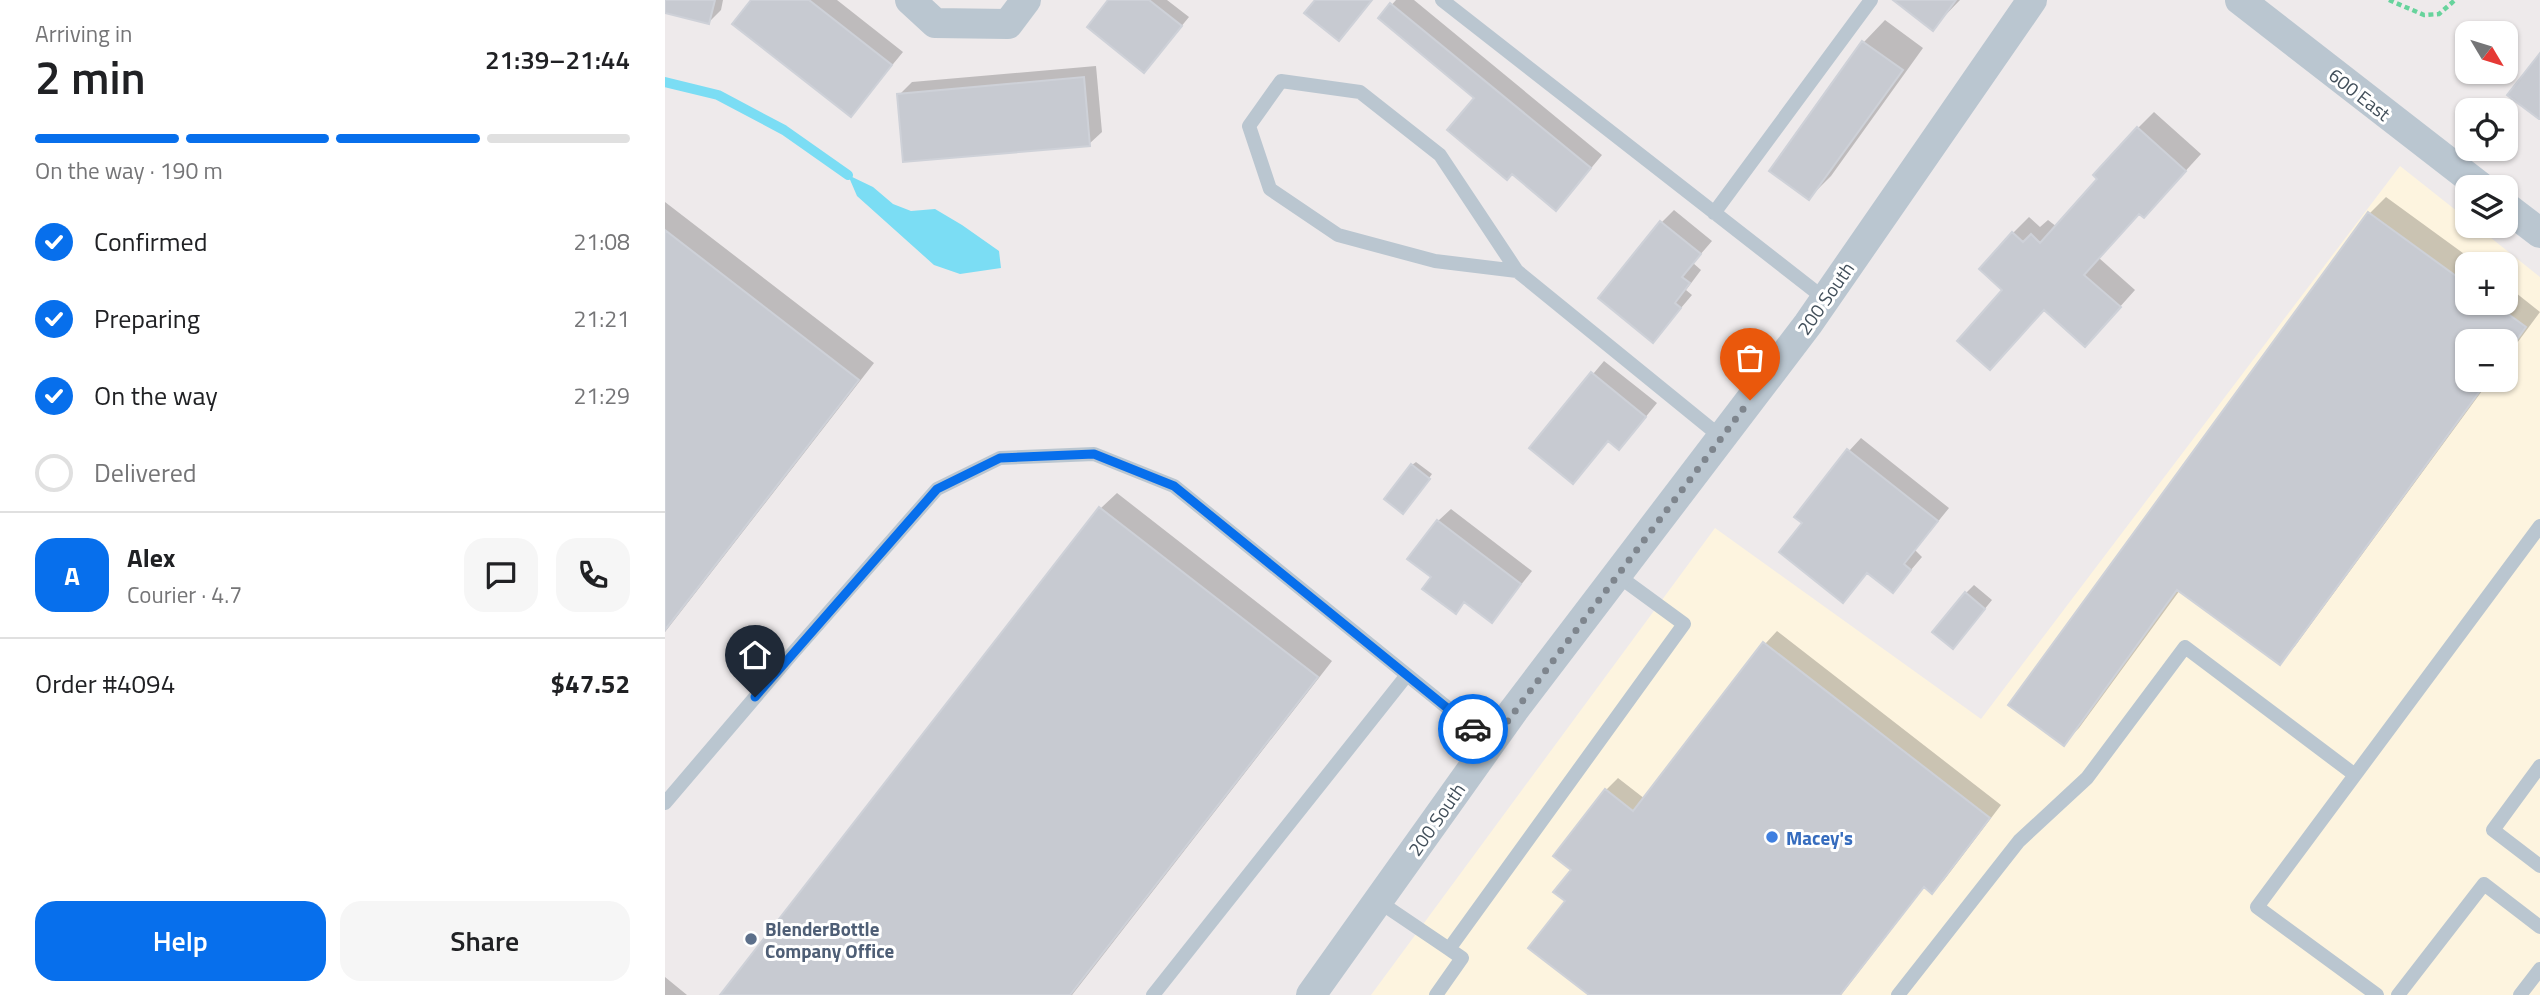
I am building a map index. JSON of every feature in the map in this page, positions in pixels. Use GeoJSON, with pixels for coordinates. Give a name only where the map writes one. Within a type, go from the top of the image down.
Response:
{"type":"FeatureCollection","features":[{"type":"Feature","properties":{"kind":"street"},"geometry":{"type":"LineString","coordinates":[[910,0],[935,23],[1008,24],[1026,0]]}},
{"type":"Feature","properties":{"kind":"street","name":"200 South"},"geometry":{"type":"LineString","coordinates":[[1311,995],[1491,743],[1825,299],[2032,0]]}},
{"type":"Feature","properties":{"kind":"street","name":"600 East"},"geometry":{"type":"LineString","coordinates":[[2240,0],[2466,175]]}},
{"type":"Feature","properties":{"kind":"street"},"geometry":{"type":"LineString","coordinates":[[2518,216],[2540,233]]}},
{"type":"Feature","properties":{"kind":"lane"},"geometry":{"type":"LineString","coordinates":[[1442,0],[1825,299]]}},
{"type":"Feature","properties":{"kind":"lane"},"geometry":{"type":"LineString","coordinates":[[1714,212],[1871,0]]}},
{"type":"Feature","properties":{"kind":"lane"},"geometry":{"type":"LineString","coordinates":[[1517,271],[1435,261],[1338,234],[1271,189],[1249,127],[1281,81],[1360,92],[1440,155],[1517,271],[1721,438]]}},
{"type":"Feature","properties":{"kind":"lane"},"geometry":{"type":"LineString","coordinates":[[665,803],[937,489],[1000,458],[1094,454],[1174,486],[1491,743]]}},
{"type":"Feature","properties":{"kind":"lane"},"geometry":{"type":"LineString","coordinates":[[2377,995],[2257,907],[2540,526]]}},
{"type":"Feature","properties":{"kind":"lane"},"geometry":{"type":"LineString","coordinates":[[1449,949],[1684,624],[1617,575]]}},
{"type":"Feature","properties":{"kind":"lane"},"geometry":{"type":"LineString","coordinates":[[1898,995],[2019,841],[2087,778],[2185,647],[2355,775]]}},
{"type":"Feature","properties":{"kind":"lane"},"geometry":{"type":"LineString","coordinates":[[1153,995],[1407,675]]}},
{"type":"Feature","properties":{"kind":"lane"},"geometry":{"type":"LineString","coordinates":[[2540,766],[2493,830],[2540,866]]}},
{"type":"Feature","properties":{"kind":"lane"},"geometry":{"type":"LineString","coordinates":[[2399,995],[2483,884],[2540,927]]}},
{"type":"Feature","properties":{"kind":"lane"},"geometry":{"type":"LineString","coordinates":[[1378,901],[1462,958],[1436,995]]}},
{"type":"Feature","properties":{"kind":"lane"},"geometry":{"type":"LineString","coordinates":[[2520,995],[2540,969]]}},
{"type":"Feature","properties":{"kind":"path"},"geometry":{"type":"LineString","coordinates":[[2389,0],[2424,15],[2439,14],[2455,0]]}},
{"type":"Feature","properties":{"kind":"shaded area"},"geometry":{"type":"Polygon","coordinates":[[[2400,166],[2455,210],[2455,238],[2491,238],[2509,252],[2455,252],[2455,315],[2518,315],[2518,259],[2540,277],[2540,995],[1371,995],[1715,528],[1981,719],[2400,166]]]}},
{"type":"Feature","properties":{"kind":"water"},"geometry":{"type":"Polygon","coordinates":[[[848,175],[873,187],[893,204],[911,211],[935,209],[962,225],[999,251],[1001,268],[960,274],[934,265],[857,196],[848,175]]]}},
{"type":"Feature","properties":{"kind":"building"},"geometry":{"type":"Polygon","coordinates":[[[665,0],[715,0],[709,24],[665,13],[665,0]]]}},
{"type":"Feature","properties":{"kind":"building"},"geometry":{"type":"Polygon","coordinates":[[[751,0],[809,0],[892,65],[851,117],[732,24],[751,0]]]}},
{"type":"Feature","properties":{"kind":"building"},"geometry":{"type":"Polygon","coordinates":[[[1108,0],[1149,0],[1182,26],[1144,73],[1087,27],[1108,0]]]}},
{"type":"Feature","properties":{"kind":"building"},"geometry":{"type":"Polygon","coordinates":[[[1315,0],[1372,0],[1339,41],[1304,13],[1315,0]]]}},
{"type":"Feature","properties":{"kind":"building"},"geometry":{"type":"Polygon","coordinates":[[[1893,0],[1956,0],[1933,31],[1893,0]]]}},
{"type":"Feature","properties":{"kind":"building"},"geometry":{"type":"Polygon","coordinates":[[[1390,3],[1591,168],[1556,211],[1512,174],[1507,180],[1447,130],[1474,98],[1378,18],[1390,3]]]}},
{"type":"Feature","properties":{"kind":"building"},"geometry":{"type":"Polygon","coordinates":[[[1862,41],[1903,70],[1809,200],[1769,171],[1862,41]]]}},
{"type":"Feature","properties":{"kind":"building"},"geometry":{"type":"Polygon","coordinates":[[[2540,53],[2540,119],[2518,103],[2518,98],[2507,95],[2540,53]]]}},
{"type":"Feature","properties":{"kind":"building"},"geometry":{"type":"Polygon","coordinates":[[[1084,77],[1090,146],[903,162],[897,94],[1084,77]]]}},
{"type":"Feature","properties":{"kind":"building"},"geometry":{"type":"Polygon","coordinates":[[[2137,127],[2186,171],[2144,218],[2139,214],[2084,275],[2121,307],[2085,347],[2044,310],[1990,370],[1957,341],[2002,290],[1979,269],[2012,232],[2023,242],[2031,234],[2040,243],[2097,179],[2093,175],[2137,127]]]}},
{"type":"Feature","properties":{"kind":"building"},"geometry":{"type":"Polygon","coordinates":[[[2368,212],[2455,275],[2455,315],[2510,315],[2526,327],[2518,338],[2518,329],[2455,329],[2455,392],[2479,392],[2280,665],[2177,590],[2064,746],[2008,705],[2368,212]]]}},
{"type":"Feature","properties":{"kind":"building"},"geometry":{"type":"Polygon","coordinates":[[[1660,221],[1701,254],[1682,277],[1690,283],[1675,303],[1681,308],[1653,343],[1598,298],[1660,221]]]}},
{"type":"Feature","properties":{"kind":"building"},"geometry":{"type":"Polygon","coordinates":[[[665,230],[859,380],[665,630],[665,230]]]}},
{"type":"Feature","properties":{"kind":"building"},"geometry":{"type":"Polygon","coordinates":[[[1591,372],[1646,417],[1619,450],[1608,441],[1573,484],[1529,448],[1591,372]]]}},
{"type":"Feature","properties":{"kind":"building"},"geometry":{"type":"Polygon","coordinates":[[[1847,449],[1938,521],[1904,564],[1911,570],[1893,593],[1867,573],[1843,603],[1779,552],[1802,523],[1794,517],[1847,449]]]}},
{"type":"Feature","properties":{"kind":"building"},"geometry":{"type":"Polygon","coordinates":[[[1411,464],[1430,479],[1403,514],[1384,499],[1411,464]]]}},
{"type":"Feature","properties":{"kind":"building"},"geometry":{"type":"Polygon","coordinates":[[[1099,507],[1318,677],[1070,995],[720,995],[1099,507]]]}},
{"type":"Feature","properties":{"kind":"building"},"geometry":{"type":"Polygon","coordinates":[[[1437,520],[1521,584],[1492,623],[1464,602],[1456,614],[1422,589],[1431,577],[1407,559],[1437,520]]]}},
{"type":"Feature","properties":{"kind":"building"},"geometry":{"type":"Polygon","coordinates":[[[1965,592],[1985,609],[1953,649],[1932,632],[1965,592]]]}},
{"type":"Feature","properties":{"kind":"building","name":"Macey's"},"geometry":{"type":"Polygon","coordinates":[[[1763,642],[1990,818],[1932,894],[1924,887],[1840,995],[1589,995],[1528,948],[1565,901],[1553,892],[1571,870],[1553,856],[1605,789],[1633,811],[1763,642]]]}},
{"type":"Feature","properties":{"kind":"waterway"},"geometry":{"type":"LineString","coordinates":[[665,82],[718,95],[784,130],[848,175]]}},
{"type":"Feature","properties":{"kind":"way so far"},"geometry":{"type":"LineString","coordinates":[[1473,729],[1491,743],[1750,400]]}},
{"type":"Feature","properties":{"kind":"place","name":"Macey's"},"geometry":{"type":"Point","coordinates":[1772,837]}},
{"type":"Feature","properties":{"kind":"place","name":"BlenderBottle Company Office"},"geometry":{"type":"Point","coordinates":[751,939]}},
{"type":"Feature","properties":{"kind":"route"},"geometry":{"type":"LineString","coordinates":[[755,697],[937,489],[1000,458],[1094,454],[1174,486],[1473,729]]}}]}
